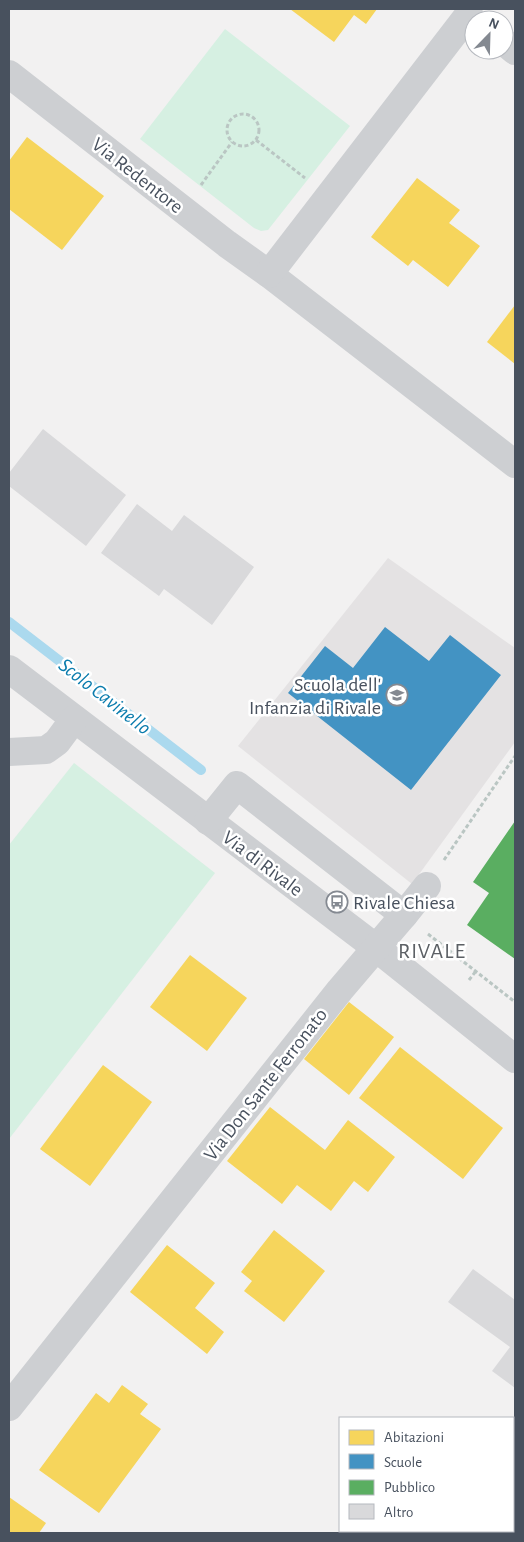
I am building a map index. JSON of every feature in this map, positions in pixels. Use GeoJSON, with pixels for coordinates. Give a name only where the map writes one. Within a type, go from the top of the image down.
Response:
{"type":"FeatureCollection","features":[{"type":"Feature","properties":{"kind":"street"},"geometry":{"type":"LineString","coordinates":[[269,274],[464,21]]}},
{"type":"Feature","properties":{"kind":"street","name":"Via Redentore"},"geometry":{"type":"LineString","coordinates":[[9,74],[227,244],[269,274],[515,464]]}},
{"type":"Feature","properties":{"kind":"street","name":"Via di Rivale"},"geometry":{"type":"LineString","coordinates":[[9,669],[375,947],[515,1059]]}},
{"type":"Feature","properties":{"kind":"street"},"geometry":{"type":"LineString","coordinates":[[9,752],[46,750],[57,742],[74,719]]}},
{"type":"Feature","properties":{"kind":"street"},"geometry":{"type":"LineString","coordinates":[[208,821],[237,785],[404,915]]}},
{"type":"Feature","properties":{"kind":"street","name":"Via Don Sante Ferronato"},"geometry":{"type":"LineString","coordinates":[[9,1407],[309,1028],[426,886]]}},
{"type":"Feature","properties":{"kind":"path"},"geometry":{"type":"LineString","coordinates":[[242,114],[250,116],[257,122],[259,130],[256,140],[243,147],[235,145],[229,139],[226,131],[228,122],[234,116],[242,114]]}},
{"type":"Feature","properties":{"kind":"path"},"geometry":{"type":"LineString","coordinates":[[256,140],[306,179]]}},
{"type":"Feature","properties":{"kind":"path"},"geometry":{"type":"LineString","coordinates":[[196,191],[232,142]]}},
{"type":"Feature","properties":{"kind":"path"},"geometry":{"type":"LineString","coordinates":[[426,886],[515,756]]}},
{"type":"Feature","properties":{"kind":"path"},"geometry":{"type":"LineString","coordinates":[[404,915],[515,1002]]}},
{"type":"Feature","properties":{"kind":"shaded area","name":"Scuola dell' Infanzia di Rivale"},"geometry":{"type":"Polygon","coordinates":[[[388,558],[515,648],[515,742],[412,884],[238,746],[388,558]]]}},
{"type":"Feature","properties":{"kind":"green space"},"geometry":{"type":"Polygon","coordinates":[[[225,29],[350,126],[268,230],[261,231],[254,228],[140,139],[225,29]]]}},
{"type":"Feature","properties":{"kind":"green space"},"geometry":{"type":"Polygon","coordinates":[[[74,763],[215,873],[9,1139],[9,845],[74,763]]]}},
{"type":"Feature","properties":{"kind":"building: Abitazioni"},"geometry":{"type":"Polygon","coordinates":[[[290,9],[377,9],[366,24],[354,15],[334,42],[290,9]]]}},
{"type":"Feature","properties":{"kind":"building: Abitazioni"},"geometry":{"type":"Polygon","coordinates":[[[27,137],[104,196],[62,250],[9,209],[9,161],[27,137]]]}},
{"type":"Feature","properties":{"kind":"building: Abitazioni"},"geometry":{"type":"Polygon","coordinates":[[[417,178],[460,210],[449,223],[480,246],[448,287],[413,260],[408,266],[371,237],[417,178]]]}},
{"type":"Feature","properties":{"kind":"building: Abitazioni"},"geometry":{"type":"Polygon","coordinates":[[[515,305],[515,364],[487,342],[515,305]]]}},
{"type":"Feature","properties":{"kind":"building: Abitazioni"},"geometry":{"type":"Polygon","coordinates":[[[190,955],[247,998],[207,1051],[150,1007],[190,955]]]}},
{"type":"Feature","properties":{"kind":"building: Abitazioni"},"geometry":{"type":"Polygon","coordinates":[[[349,1002],[394,1037],[349,1095],[304,1059],[349,1002]]]}},
{"type":"Feature","properties":{"kind":"building: Abitazioni"},"geometry":{"type":"Polygon","coordinates":[[[400,1047],[503,1128],[463,1179],[359,1098],[400,1047]]]}},
{"type":"Feature","properties":{"kind":"building: Abitazioni"},"geometry":{"type":"Polygon","coordinates":[[[103,1065],[152,1102],[90,1186],[40,1149],[103,1065]]]}},
{"type":"Feature","properties":{"kind":"building: Abitazioni"},"geometry":{"type":"Polygon","coordinates":[[[270,1107],[325,1150],[348,1120],[395,1157],[368,1192],[354,1181],[331,1211],[297,1185],[282,1204],[227,1161],[270,1107]]]}},
{"type":"Feature","properties":{"kind":"building: Abitazioni"},"geometry":{"type":"Polygon","coordinates":[[[274,1230],[325,1271],[284,1322],[244,1291],[252,1281],[241,1272],[274,1230]]]}},
{"type":"Feature","properties":{"kind":"building: Abitazioni"},"geometry":{"type":"Polygon","coordinates":[[[167,1245],[215,1283],[195,1308],[224,1332],[207,1354],[130,1292],[167,1245]]]}},
{"type":"Feature","properties":{"kind":"building: Abitazioni"},"geometry":{"type":"Polygon","coordinates":[[[122,1385],[148,1404],[140,1414],[161,1429],[99,1513],[39,1470],[96,1393],[109,1403],[122,1385]]]}},
{"type":"Feature","properties":{"kind":"building: Abitazioni"},"geometry":{"type":"Polygon","coordinates":[[[9,1497],[46,1523],[39,1533],[9,1533],[9,1497]]]}},
{"type":"Feature","properties":{"kind":"building: Scuole"},"geometry":{"type":"Polygon","coordinates":[[[385,627],[429,661],[450,635],[501,675],[411,790],[288,693],[325,646],[353,668],[385,627]]]}},
{"type":"Feature","properties":{"kind":"building: Pubblico"},"geometry":{"type":"Polygon","coordinates":[[[515,821],[515,959],[467,925],[489,893],[473,882],[515,821]]]}},
{"type":"Feature","properties":{"kind":"building: Altro"},"geometry":{"type":"Polygon","coordinates":[[[43,429],[126,495],[86,546],[9,486],[9,473],[43,429]]]}},
{"type":"Feature","properties":{"kind":"building: Altro"},"geometry":{"type":"Polygon","coordinates":[[[137,504],[172,531],[184,515],[254,567],[212,625],[164,589],[159,596],[101,553],[137,504]]]}},
{"type":"Feature","properties":{"kind":"building: Altro"},"geometry":{"type":"Polygon","coordinates":[[[473,1269],[515,1300],[515,1388],[492,1371],[510,1347],[448,1302],[473,1269]]]}},
{"type":"Feature","properties":{"kind":"waterway","name":"Scolo Cavinello"},"geometry":{"type":"LineString","coordinates":[[9,622],[201,770]]}},
{"type":"Feature","properties":{"kind":"place","name":"Scuola dell' Infanzia di Rivale"},"geometry":{"type":"Point","coordinates":[397,695]}},
{"type":"Feature","properties":{"kind":"place","name":"Rivale Chiesa"},"geometry":{"type":"Point","coordinates":[337,902]}},
{"type":"Feature","properties":{"kind":"district","name":"RIVALE"},"geometry":{"type":"Point","coordinates":[432,950]}}]}
